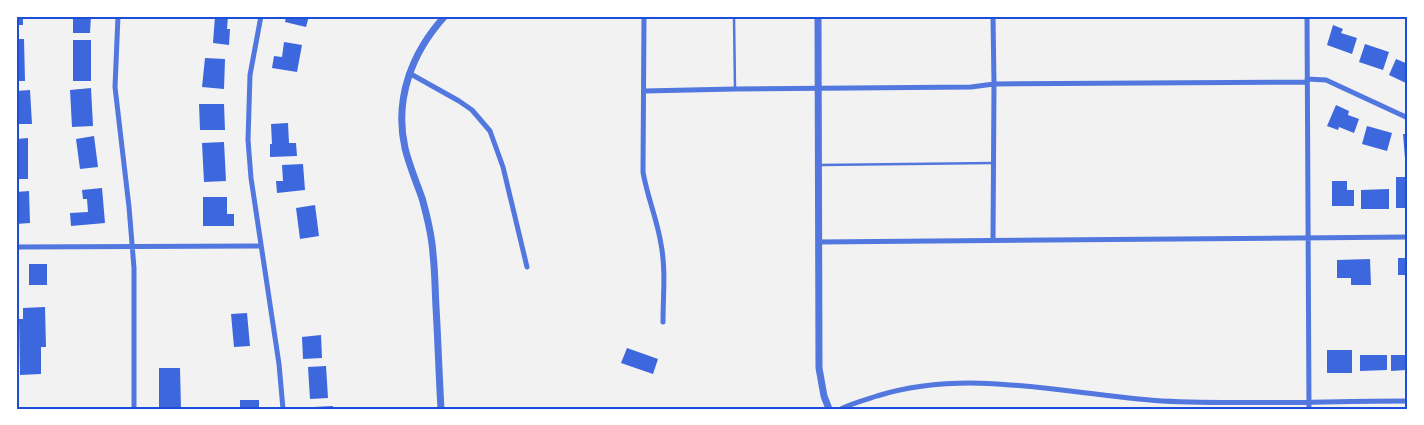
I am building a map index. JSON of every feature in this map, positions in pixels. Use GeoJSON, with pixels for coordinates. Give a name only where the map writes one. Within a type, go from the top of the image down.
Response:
{"type":"FeatureCollection","features":[{"type":"Feature","properties":{"kind":"street"},"geometry":{"type":"LineString","coordinates":[[118,16],[115,87],[134,268],[134,409]]}},
{"type":"Feature","properties":{"kind":"street"},"geometry":{"type":"LineString","coordinates":[[261,16],[250,75],[248,124],[252,178],[279,364],[282,409]]}},
{"type":"Feature","properties":{"kind":"street"},"geometry":{"type":"LineString","coordinates":[[441,409],[434,254],[429,224],[405,148],[402,130],[404,96],[409,73],[422,46],[445,16]]}},
{"type":"Feature","properties":{"kind":"street"},"geometry":{"type":"LineString","coordinates":[[644,16],[643,172],[661,244],[664,269],[663,322]]}},
{"type":"Feature","properties":{"kind":"street"},"geometry":{"type":"LineString","coordinates":[[818,16],[820,380],[829,409]]}},
{"type":"Feature","properties":{"kind":"street"},"geometry":{"type":"LineString","coordinates":[[992,16],[994,84],[993,240]]}},
{"type":"Feature","properties":{"kind":"street"},"geometry":{"type":"LineString","coordinates":[[1307,16],[1309,409]]}},
{"type":"Feature","properties":{"kind":"street"},"geometry":{"type":"LineString","coordinates":[[409,73],[459,100],[472,110],[490,131],[503,167],[527,267]]}},
{"type":"Feature","properties":{"kind":"street"},"geometry":{"type":"LineString","coordinates":[[644,91],[1326,80],[1408,118]]}},
{"type":"Feature","properties":{"kind":"street"},"geometry":{"type":"LineString","coordinates":[[818,242],[1408,237]]}},
{"type":"Feature","properties":{"kind":"street"},"geometry":{"type":"LineString","coordinates":[[16,247],[262,246]]}},
{"type":"Feature","properties":{"kind":"street"},"geometry":{"type":"LineString","coordinates":[[841,409],[872,398],[907,389],[941,384],[977,382],[1013,384],[1162,401],[1408,401]]}},
{"type":"Feature","properties":{"kind":"lane"},"geometry":{"type":"LineString","coordinates":[[734,16],[735,89]]}},
{"type":"Feature","properties":{"kind":"lane"},"geometry":{"type":"LineString","coordinates":[[818,165],[993,163]]}},
{"type":"Feature","properties":{"kind":"building"},"geometry":{"type":"Polygon","coordinates":[[[16,16],[23,16],[23,25],[16,25],[16,16]]]}},
{"type":"Feature","properties":{"kind":"building"},"geometry":{"type":"Polygon","coordinates":[[[73,16],[91,16],[90,33],[73,33],[73,16]]]}},
{"type":"Feature","properties":{"kind":"building"},"geometry":{"type":"Polygon","coordinates":[[[215,16],[228,16],[227,29],[230,29],[229,45],[213,43],[215,16]]]}},
{"type":"Feature","properties":{"kind":"building"},"geometry":{"type":"Polygon","coordinates":[[[286,16],[309,16],[306,27],[285,22],[286,16]]]}},
{"type":"Feature","properties":{"kind":"building"},"geometry":{"type":"Polygon","coordinates":[[[1333,25],[1343,29],[1341,33],[1357,38],[1352,54],[1327,45],[1333,25]]]}},
{"type":"Feature","properties":{"kind":"building"},"geometry":{"type":"Polygon","coordinates":[[[16,39],[24,39],[25,81],[16,81],[16,39]]]}},
{"type":"Feature","properties":{"kind":"building"},"geometry":{"type":"Polygon","coordinates":[[[73,40],[91,40],[91,81],[73,81],[73,40]]]}},
{"type":"Feature","properties":{"kind":"building"},"geometry":{"type":"Polygon","coordinates":[[[284,42],[302,45],[297,72],[272,68],[274,56],[282,57],[284,42]]]}},
{"type":"Feature","properties":{"kind":"building"},"geometry":{"type":"Polygon","coordinates":[[[1365,44],[1389,52],[1383,70],[1359,62],[1365,44]]]}},
{"type":"Feature","properties":{"kind":"building"},"geometry":{"type":"Polygon","coordinates":[[[205,58],[225,59],[224,89],[202,87],[205,58]]]}},
{"type":"Feature","properties":{"kind":"building"},"geometry":{"type":"Polygon","coordinates":[[[1396,59],[1408,64],[1408,84],[1389,75],[1396,59]]]}},
{"type":"Feature","properties":{"kind":"building"},"geometry":{"type":"Polygon","coordinates":[[[91,88],[93,126],[72,127],[70,90],[91,88]]]}},
{"type":"Feature","properties":{"kind":"building"},"geometry":{"type":"Polygon","coordinates":[[[30,90],[32,124],[16,124],[16,91],[30,90]]]}},
{"type":"Feature","properties":{"kind":"building"},"geometry":{"type":"Polygon","coordinates":[[[199,104],[224,104],[225,130],[200,130],[199,104]]]}},
{"type":"Feature","properties":{"kind":"building"},"geometry":{"type":"Polygon","coordinates":[[[1336,105],[1349,111],[1348,115],[1359,119],[1354,133],[1339,127],[1338,130],[1327,126],[1336,105]]]}},
{"type":"Feature","properties":{"kind":"building"},"geometry":{"type":"Polygon","coordinates":[[[288,123],[289,143],[296,143],[297,156],[270,157],[270,144],[272,144],[271,124],[288,123]]]}},
{"type":"Feature","properties":{"kind":"building"},"geometry":{"type":"Polygon","coordinates":[[[1367,126],[1392,133],[1387,151],[1362,144],[1367,126]]]}},
{"type":"Feature","properties":{"kind":"building"},"geometry":{"type":"Polygon","coordinates":[[[1403,134],[1408,134],[1408,170],[1406,170],[1403,134]]]}},
{"type":"Feature","properties":{"kind":"building"},"geometry":{"type":"Polygon","coordinates":[[[94,136],[98,167],[80,169],[76,139],[94,136]]]}},
{"type":"Feature","properties":{"kind":"building"},"geometry":{"type":"Polygon","coordinates":[[[28,138],[28,179],[16,179],[16,139],[28,138]]]}},
{"type":"Feature","properties":{"kind":"building"},"geometry":{"type":"Polygon","coordinates":[[[224,142],[226,181],[204,182],[202,143],[224,142]]]}},
{"type":"Feature","properties":{"kind":"building"},"geometry":{"type":"Polygon","coordinates":[[[303,164],[305,190],[277,193],[276,181],[283,181],[282,165],[303,164]]]}},
{"type":"Feature","properties":{"kind":"building"},"geometry":{"type":"Polygon","coordinates":[[[1396,177],[1408,177],[1408,208],[1396,208],[1396,177]]]}},
{"type":"Feature","properties":{"kind":"building"},"geometry":{"type":"Polygon","coordinates":[[[1332,181],[1347,181],[1347,190],[1354,190],[1354,206],[1332,206],[1332,181]]]}},
{"type":"Feature","properties":{"kind":"building"},"geometry":{"type":"Polygon","coordinates":[[[102,188],[105,223],[71,226],[70,213],[88,212],[87,199],[83,199],[82,190],[102,188]]]}},
{"type":"Feature","properties":{"kind":"building"},"geometry":{"type":"Polygon","coordinates":[[[1389,189],[1389,209],[1361,209],[1361,190],[1389,189]]]}},
{"type":"Feature","properties":{"kind":"building"},"geometry":{"type":"Polygon","coordinates":[[[29,191],[30,223],[16,224],[16,192],[29,191]]]}},
{"type":"Feature","properties":{"kind":"building"},"geometry":{"type":"Polygon","coordinates":[[[203,197],[227,197],[227,214],[234,214],[234,226],[203,226],[203,197]]]}},
{"type":"Feature","properties":{"kind":"building"},"geometry":{"type":"Polygon","coordinates":[[[315,205],[319,236],[300,239],[296,208],[315,205]]]}},
{"type":"Feature","properties":{"kind":"building"},"geometry":{"type":"Polygon","coordinates":[[[1398,258],[1408,258],[1408,275],[1398,275],[1398,258]]]}},
{"type":"Feature","properties":{"kind":"building"},"geometry":{"type":"Polygon","coordinates":[[[1370,259],[1371,285],[1351,285],[1351,278],[1337,278],[1337,260],[1370,259]]]}},
{"type":"Feature","properties":{"kind":"building"},"geometry":{"type":"Polygon","coordinates":[[[29,264],[47,264],[47,285],[29,285],[29,264]]]}},
{"type":"Feature","properties":{"kind":"building"},"geometry":{"type":"Polygon","coordinates":[[[45,307],[46,347],[41,347],[41,374],[20,375],[19,319],[23,319],[23,308],[45,307]]]}},
{"type":"Feature","properties":{"kind":"building"},"geometry":{"type":"Polygon","coordinates":[[[247,313],[250,346],[234,347],[231,314],[247,313]]]}},
{"type":"Feature","properties":{"kind":"building"},"geometry":{"type":"Polygon","coordinates":[[[321,335],[322,358],[303,359],[302,337],[321,335]]]}},
{"type":"Feature","properties":{"kind":"building"},"geometry":{"type":"Polygon","coordinates":[[[627,348],[658,359],[653,374],[621,363],[627,348]]]}},
{"type":"Feature","properties":{"kind":"building"},"geometry":{"type":"Polygon","coordinates":[[[1327,350],[1352,350],[1352,373],[1327,373],[1327,350]]]}},
{"type":"Feature","properties":{"kind":"building"},"geometry":{"type":"Polygon","coordinates":[[[1360,355],[1387,355],[1387,370],[1360,371],[1360,355]]]}},
{"type":"Feature","properties":{"kind":"building"},"geometry":{"type":"Polygon","coordinates":[[[1391,355],[1408,355],[1408,373],[1406,373],[1406,370],[1391,371],[1391,355]]]}},
{"type":"Feature","properties":{"kind":"building"},"geometry":{"type":"Polygon","coordinates":[[[326,366],[328,398],[310,399],[308,367],[326,366]]]}},
{"type":"Feature","properties":{"kind":"building"},"geometry":{"type":"Polygon","coordinates":[[[159,368],[180,368],[181,409],[159,409],[159,368]]]}},
{"type":"Feature","properties":{"kind":"building"},"geometry":{"type":"Polygon","coordinates":[[[240,400],[259,400],[259,409],[240,409],[240,400]]]}},
{"type":"Feature","properties":{"kind":"building"},"geometry":{"type":"Polygon","coordinates":[[[333,406],[333,409],[313,409],[313,407],[333,406]]]}}]}
